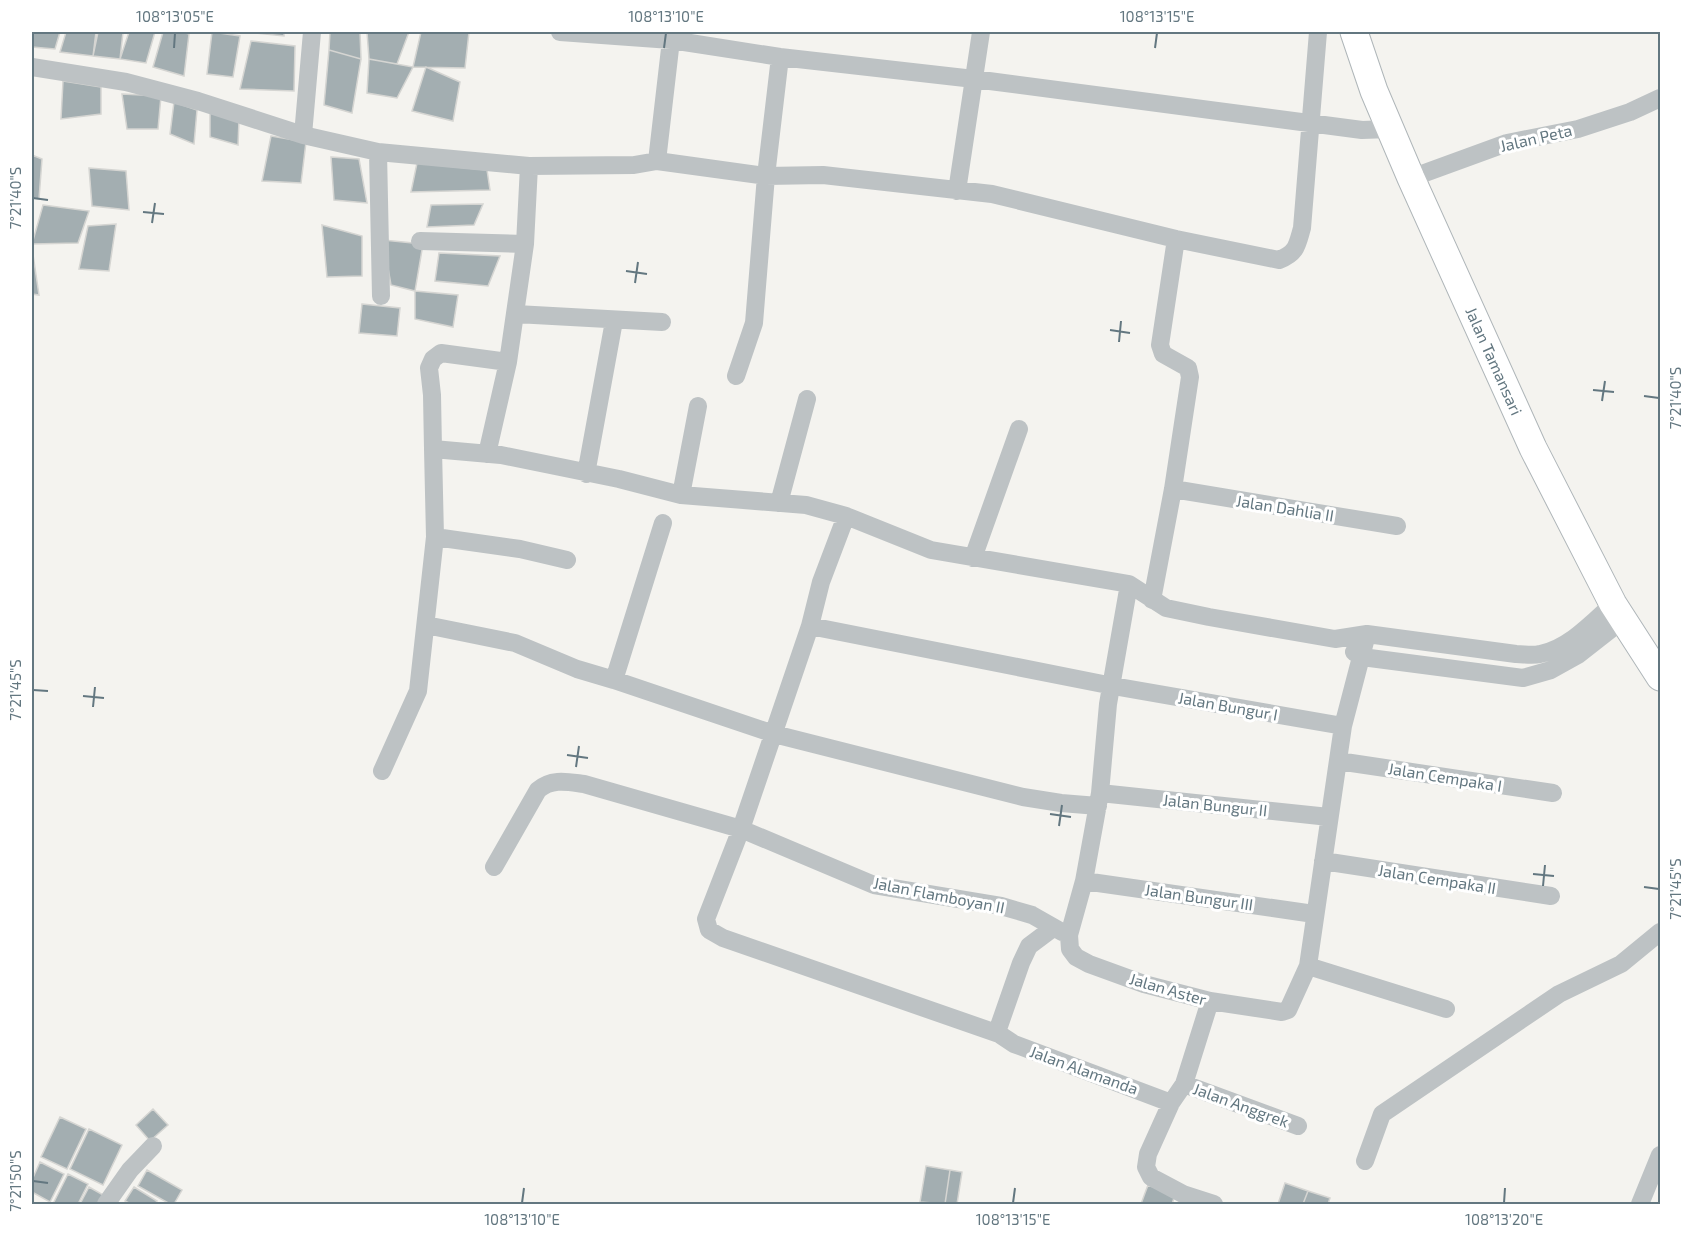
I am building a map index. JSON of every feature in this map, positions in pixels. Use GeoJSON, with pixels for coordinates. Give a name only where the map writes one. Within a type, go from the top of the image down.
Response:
{"type":"FeatureCollection","features":[{"type":"Feature","properties":{"kind":"main road","name":"Jalan Tamansari"},"geometry":{"type":"LineString","coordinates":[[1354,32],[1374,91],[1411,178],[1533,448],[1618,612],[1660,677]]}},
{"type":"Feature","properties":{"kind":"street"},"geometry":{"type":"LineString","coordinates":[[303,135],[312,32]]}},
{"type":"Feature","properties":{"kind":"street"},"geometry":{"type":"LineString","coordinates":[[560,32],[626,34],[780,57],[974,79],[1362,130],[1390,129]]}},
{"type":"Feature","properties":{"kind":"street"},"geometry":{"type":"LineString","coordinates":[[957,191],[981,32]]}},
{"type":"Feature","properties":{"kind":"street"},"geometry":{"type":"LineString","coordinates":[[32,67],[198,100],[303,135],[378,152],[529,166],[634,165],[657,161],[766,176],[823,175],[992,195],[1176,239],[1279,260],[1289,256],[1296,248],[1302,228],[1318,32]]}},
{"type":"Feature","properties":{"kind":"street"},"geometry":{"type":"LineString","coordinates":[[657,161],[671,40]]}},
{"type":"Feature","properties":{"kind":"street"},"geometry":{"type":"LineString","coordinates":[[736,376],[754,323],[766,176],[780,57]]}},
{"type":"Feature","properties":{"kind":"street","name":"Jalan Peta"},"geometry":{"type":"LineString","coordinates":[[1411,178],[1507,143],[1578,129],[1630,112],[1660,98]]}},
{"type":"Feature","properties":{"kind":"street"},"geometry":{"type":"LineString","coordinates":[[378,152],[381,296]]}},
{"type":"Feature","properties":{"kind":"street"},"geometry":{"type":"LineString","coordinates":[[487,454],[508,362],[516,314],[525,244],[529,166]]}},
{"type":"Feature","properties":{"kind":"street"},"geometry":{"type":"LineString","coordinates":[[1152,600],[1173,489],[1190,377],[1188,368],[1163,354],[1160,345],[1176,239]]}},
{"type":"Feature","properties":{"kind":"street"},"geometry":{"type":"LineString","coordinates":[[420,241],[525,244]]}},
{"type":"Feature","properties":{"kind":"street"},"geometry":{"type":"LineString","coordinates":[[516,314],[662,322]]}},
{"type":"Feature","properties":{"kind":"street"},"geometry":{"type":"LineString","coordinates":[[586,474],[614,321]]}},
{"type":"Feature","properties":{"kind":"street"},"geometry":{"type":"LineString","coordinates":[[382,771],[418,691],[426,625],[435,537],[432,395],[429,368],[433,359],[441,353],[508,362]]}},
{"type":"Feature","properties":{"kind":"street"},"geometry":{"type":"LineString","coordinates":[[779,503],[807,399]]}},
{"type":"Feature","properties":{"kind":"street"},"geometry":{"type":"LineString","coordinates":[[681,495],[698,406]]}},
{"type":"Feature","properties":{"kind":"street"},"geometry":{"type":"LineString","coordinates":[[973,558],[1018,429]]}},
{"type":"Feature","properties":{"kind":"street"},"geometry":{"type":"LineString","coordinates":[[433,449],[487,454],[619,479],[681,495],[806,505],[846,516],[931,550],[1129,584],[1166,608],[1209,618],[1335,639],[1367,634],[1535,655],[1558,648],[1618,612]]}},
{"type":"Feature","properties":{"kind":"street","name":"Jalan Dahlia II"},"geometry":{"type":"LineString","coordinates":[[1173,489],[1397,526]]}},
{"type":"Feature","properties":{"kind":"street"},"geometry":{"type":"LineString","coordinates":[[741,829],[810,626],[821,582],[846,516]]}},
{"type":"Feature","properties":{"kind":"street"},"geometry":{"type":"LineString","coordinates":[[614,680],[663,523]]}},
{"type":"Feature","properties":{"kind":"street"},"geometry":{"type":"LineString","coordinates":[[435,537],[520,549],[567,561]]}},
{"type":"Feature","properties":{"kind":"street"},"geometry":{"type":"LineString","coordinates":[[999,1034],[998,1029],[1005,1007],[1029,946],[1061,931],[1084,881],[1099,799],[1108,704],[1113,686],[1129,584]]}},
{"type":"Feature","properties":{"kind":"street"},"geometry":{"type":"LineString","coordinates":[[1335,639],[1362,657],[1523,678],[1537,675],[1578,655],[1618,612]]}},
{"type":"Feature","properties":{"kind":"street","name":"Jalan Bungur II"},"geometry":{"type":"LineString","coordinates":[[426,625],[515,643],[577,669],[774,734],[1023,797],[1061,803],[1099,799],[1329,817]]}},
{"type":"Feature","properties":{"kind":"street","name":"Jalan Bungur I"},"geometry":{"type":"LineString","coordinates":[[810,626],[1113,686],[1343,726]]}},
{"type":"Feature","properties":{"kind":"street"},"geometry":{"type":"LineString","coordinates":[[1367,634],[1343,726],[1308,966],[1446,1009]]}},
{"type":"Feature","properties":{"kind":"street"},"geometry":{"type":"LineString","coordinates":[[1535,655],[1537,675]]}},
{"type":"Feature","properties":{"kind":"street","name":"Jalan Cempaka I"},"geometry":{"type":"LineString","coordinates":[[1338,761],[1553,793]]}},
{"type":"Feature","properties":{"kind":"street","name":"Jalan Flamboyan II"},"geometry":{"type":"LineString","coordinates":[[494,867],[538,790],[555,782],[584,784],[741,829],[874,885],[1001,906],[1032,915],[1061,931]]}},
{"type":"Feature","properties":{"kind":"street","name":"Jalan Alamanda"},"geometry":{"type":"LineString","coordinates":[[741,829],[706,920],[709,930],[723,938],[999,1034],[1014,1044],[1171,1103]]}},
{"type":"Feature","properties":{"kind":"street","name":"Jalan Cempaka II"},"geometry":{"type":"LineString","coordinates":[[1323,861],[1551,896]]}},
{"type":"Feature","properties":{"kind":"street","name":"Jalan Bungur III"},"geometry":{"type":"LineString","coordinates":[[1084,881],[1314,914]]}},
{"type":"Feature","properties":{"kind":"street","name":"Jalan Aster"},"geometry":{"type":"LineString","coordinates":[[1061,931],[1076,957],[1089,964],[1144,984],[1210,1001],[1281,1012],[1288,1010],[1308,966]]}},
{"type":"Feature","properties":{"kind":"street"},"geometry":{"type":"LineString","coordinates":[[1365,1161],[1382,1114],[1559,994],[1621,964],[1660,932]]}},
{"type":"Feature","properties":{"kind":"street"},"geometry":{"type":"LineString","coordinates":[[1210,1001],[1184,1084],[1171,1103],[1148,1154],[1146,1167],[1151,1176],[1181,1199],[1214,1204]]}},
{"type":"Feature","properties":{"kind":"street","name":"Jalan Anggrek"},"geometry":{"type":"LineString","coordinates":[[1184,1084],[1298,1126]]}},
{"type":"Feature","properties":{"kind":"street"},"geometry":{"type":"LineString","coordinates":[[106,1204],[130,1170],[153,1146]]}},
{"type":"Feature","properties":{"kind":"street"},"geometry":{"type":"LineString","coordinates":[[1640,1204],[1660,1155]]}},
{"type":"Feature","properties":{"kind":"building"},"geometry":{"type":"Polygon","coordinates":[[[32,32],[60,32],[55,49],[32,47],[32,32]]]}},
{"type":"Feature","properties":{"kind":"building"},"geometry":{"type":"Polygon","coordinates":[[[66,32],[96,32],[93,56],[60,52],[66,32]]]}},
{"type":"Feature","properties":{"kind":"building"},"geometry":{"type":"Polygon","coordinates":[[[98,32],[123,32],[120,59],[93,56],[98,32]]]}},
{"type":"Feature","properties":{"kind":"building"},"geometry":{"type":"Polygon","coordinates":[[[129,32],[155,32],[146,63],[120,59],[129,32]]]}},
{"type":"Feature","properties":{"kind":"building"},"geometry":{"type":"Polygon","coordinates":[[[163,32],[189,34],[184,76],[153,67],[163,32]]]}},
{"type":"Feature","properties":{"kind":"building"},"geometry":{"type":"Polygon","coordinates":[[[212,32],[240,36],[233,77],[207,74],[212,32]]]}},
{"type":"Feature","properties":{"kind":"building"},"geometry":{"type":"Polygon","coordinates":[[[284,32],[284,36],[256,33],[284,32]]]}},
{"type":"Feature","properties":{"kind":"building"},"geometry":{"type":"Polygon","coordinates":[[[330,32],[360,32],[361,59],[329,50],[330,32]]]}},
{"type":"Feature","properties":{"kind":"building"},"geometry":{"type":"Polygon","coordinates":[[[367,32],[409,32],[397,64],[369,59],[367,32]]]}},
{"type":"Feature","properties":{"kind":"building"},"geometry":{"type":"Polygon","coordinates":[[[421,32],[469,32],[465,68],[413,67],[421,32]]]}},
{"type":"Feature","properties":{"kind":"building"},"geometry":{"type":"Polygon","coordinates":[[[251,41],[295,46],[294,91],[240,89],[251,41]]]}},
{"type":"Feature","properties":{"kind":"building"},"geometry":{"type":"Polygon","coordinates":[[[329,50],[361,59],[352,113],[324,105],[329,50]]]}},
{"type":"Feature","properties":{"kind":"building"},"geometry":{"type":"Polygon","coordinates":[[[369,59],[413,67],[397,98],[367,93],[369,59]]]}},
{"type":"Feature","properties":{"kind":"building"},"geometry":{"type":"Polygon","coordinates":[[[426,67],[460,82],[453,121],[412,111],[426,67]]]}},
{"type":"Feature","properties":{"kind":"building"},"geometry":{"type":"Polygon","coordinates":[[[63,81],[101,87],[101,114],[61,119],[63,81]]]}},
{"type":"Feature","properties":{"kind":"building"},"geometry":{"type":"Polygon","coordinates":[[[122,94],[161,96],[158,129],[127,129],[122,94]]]}},
{"type":"Feature","properties":{"kind":"building"},"geometry":{"type":"Polygon","coordinates":[[[174,102],[197,110],[194,144],[170,134],[174,102]]]}},
{"type":"Feature","properties":{"kind":"building"},"geometry":{"type":"Polygon","coordinates":[[[210,113],[239,120],[238,145],[210,137],[210,113]]]}},
{"type":"Feature","properties":{"kind":"building"},"geometry":{"type":"Polygon","coordinates":[[[271,136],[306,142],[301,183],[262,181],[271,136]]]}},
{"type":"Feature","properties":{"kind":"building"},"geometry":{"type":"Polygon","coordinates":[[[32,155],[42,159],[39,199],[32,198],[32,155]]]}},
{"type":"Feature","properties":{"kind":"building"},"geometry":{"type":"Polygon","coordinates":[[[331,157],[359,159],[367,203],[334,200],[331,157]]]}},
{"type":"Feature","properties":{"kind":"building"},"geometry":{"type":"Polygon","coordinates":[[[417,163],[487,170],[490,190],[411,192],[417,163]]]}},
{"type":"Feature","properties":{"kind":"building"},"geometry":{"type":"Polygon","coordinates":[[[89,168],[126,171],[129,210],[92,206],[89,168]]]}},
{"type":"Feature","properties":{"kind":"building"},"geometry":{"type":"Polygon","coordinates":[[[483,204],[474,225],[427,227],[431,205],[483,204]]]}},
{"type":"Feature","properties":{"kind":"building"},"geometry":{"type":"Polygon","coordinates":[[[43,205],[89,211],[78,243],[32,244],[43,205]]]}},
{"type":"Feature","properties":{"kind":"building"},"geometry":{"type":"Polygon","coordinates":[[[116,224],[109,271],[79,269],[88,226],[116,224]]]}},
{"type":"Feature","properties":{"kind":"building"},"geometry":{"type":"Polygon","coordinates":[[[322,225],[362,236],[362,276],[327,277],[322,225]]]}},
{"type":"Feature","properties":{"kind":"building"},"geometry":{"type":"Polygon","coordinates":[[[383,240],[423,244],[415,291],[391,285],[383,240]]]}},
{"type":"Feature","properties":{"kind":"building"},"geometry":{"type":"Polygon","coordinates":[[[32,248],[39,295],[32,294],[32,248]]]}},
{"type":"Feature","properties":{"kind":"building"},"geometry":{"type":"Polygon","coordinates":[[[439,253],[500,256],[488,286],[435,281],[439,253]]]}},
{"type":"Feature","properties":{"kind":"building"},"geometry":{"type":"Polygon","coordinates":[[[415,291],[458,295],[453,327],[415,319],[415,291]]]}},
{"type":"Feature","properties":{"kind":"building"},"geometry":{"type":"Polygon","coordinates":[[[362,304],[400,308],[397,336],[359,333],[362,304]]]}},
{"type":"Feature","properties":{"kind":"building"},"geometry":{"type":"Polygon","coordinates":[[[153,1109],[168,1125],[150,1141],[136,1125],[153,1109]]]}},
{"type":"Feature","properties":{"kind":"building"},"geometry":{"type":"Polygon","coordinates":[[[60,1117],[86,1129],[67,1169],[41,1157],[60,1117]]]}},
{"type":"Feature","properties":{"kind":"building"},"geometry":{"type":"Polygon","coordinates":[[[89,1129],[122,1145],[103,1185],[70,1169],[89,1129]]]}},
{"type":"Feature","properties":{"kind":"building"},"geometry":{"type":"Polygon","coordinates":[[[40,1162],[64,1174],[50,1202],[32,1192],[32,1180],[40,1162]]]}},
{"type":"Feature","properties":{"kind":"building"},"geometry":{"type":"Polygon","coordinates":[[[926,1166],[950,1170],[945,1204],[920,1202],[926,1166]]]}},
{"type":"Feature","properties":{"kind":"building"},"geometry":{"type":"Polygon","coordinates":[[[147,1170],[182,1190],[174,1204],[138,1186],[147,1170]]]}},
{"type":"Feature","properties":{"kind":"building"},"geometry":{"type":"Polygon","coordinates":[[[950,1170],[962,1172],[957,1204],[945,1204],[950,1170]]]}},
{"type":"Feature","properties":{"kind":"building"},"geometry":{"type":"Polygon","coordinates":[[[68,1174],[88,1184],[78,1204],[53,1204],[68,1174]]]}},
{"type":"Feature","properties":{"kind":"building"},"geometry":{"type":"Polygon","coordinates":[[[1285,1183],[1308,1191],[1303,1204],[1278,1204],[1285,1183]]]}},
{"type":"Feature","properties":{"kind":"building"},"geometry":{"type":"Polygon","coordinates":[[[1148,1185],[1175,1195],[1172,1204],[1141,1204],[1148,1185]]]}},
{"type":"Feature","properties":{"kind":"building"},"geometry":{"type":"Polygon","coordinates":[[[89,1187],[105,1196],[101,1204],[80,1204],[89,1187]]]}},
{"type":"Feature","properties":{"kind":"building"},"geometry":{"type":"Polygon","coordinates":[[[134,1187],[157,1201],[155,1204],[131,1204],[125,1201],[134,1187]]]}},
{"type":"Feature","properties":{"kind":"building"},"geometry":{"type":"Polygon","coordinates":[[[1308,1191],[1330,1198],[1328,1204],[1303,1204],[1308,1191]]]}}]}
